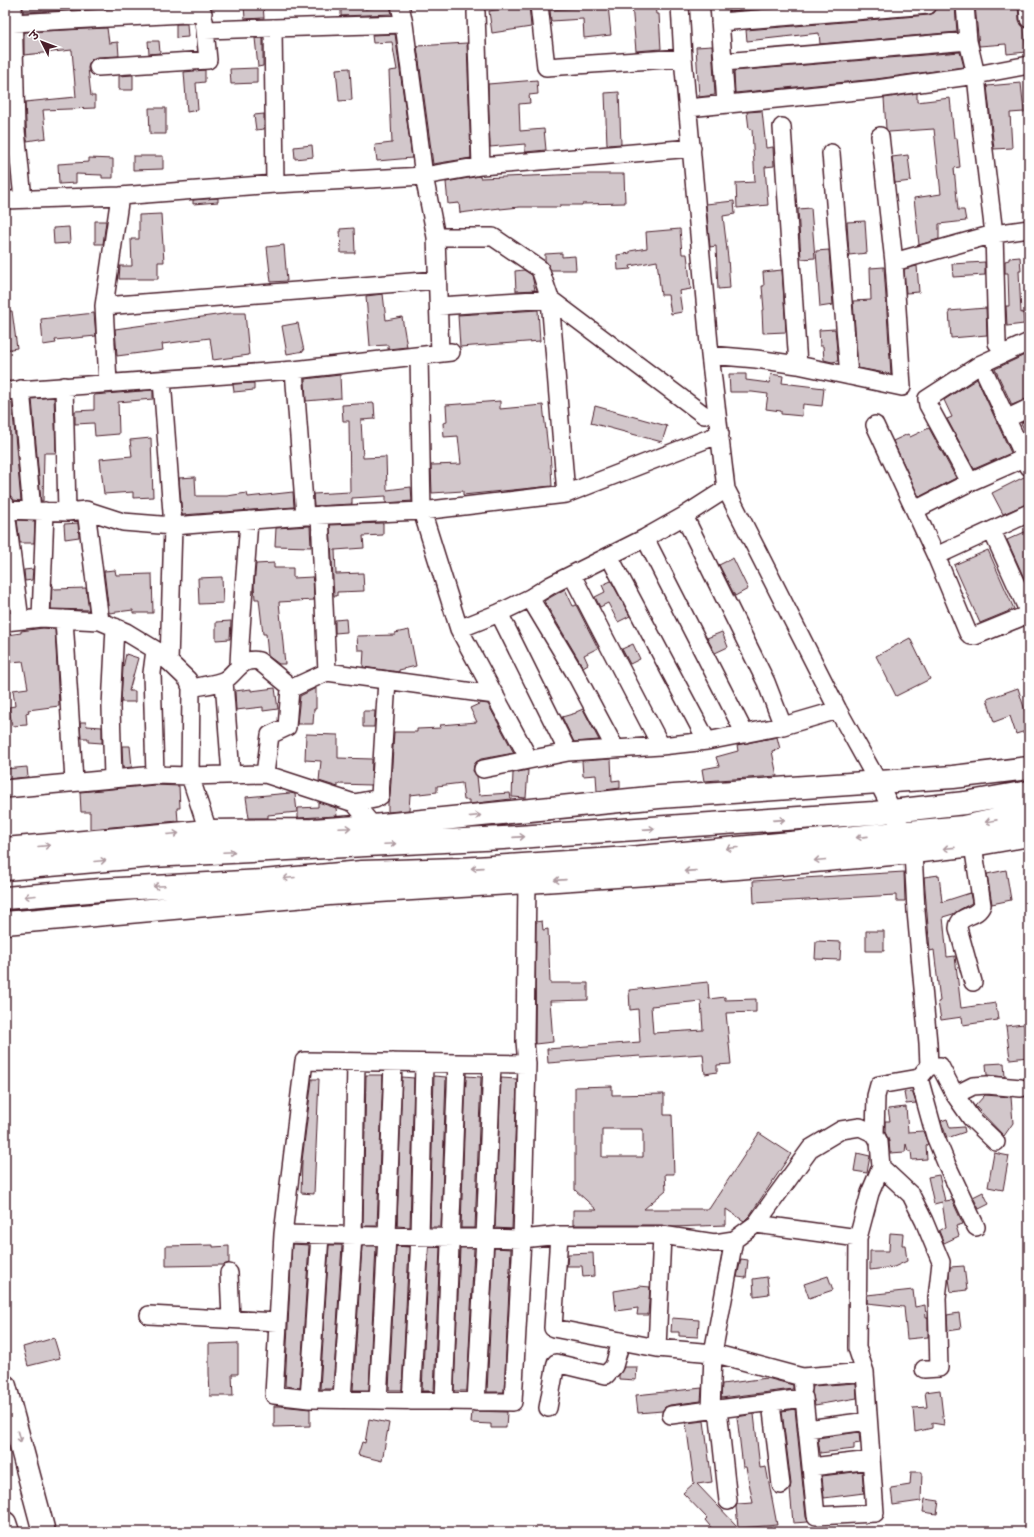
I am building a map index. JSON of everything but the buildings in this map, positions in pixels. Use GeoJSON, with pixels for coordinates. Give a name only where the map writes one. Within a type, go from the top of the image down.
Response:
{"type":"FeatureCollection","features":[{"type":"Feature","properties":{"kind":"main road"},"geometry":{"type":"LineString","coordinates":[[5,849],[208,831],[298,830],[373,826],[659,797],[953,777],[1029,768]]}},
{"type":"Feature","properties":{"kind":"main road"},"geometry":{"type":"LineString","coordinates":[[5,869],[151,856],[503,838],[892,811],[965,803],[1029,792]]}},
{"type":"Feature","properties":{"kind":"main road"},"geometry":{"type":"LineString","coordinates":[[5,923],[328,894],[527,882],[593,869],[795,843],[963,827],[1029,814]]}},
{"type":"Feature","properties":{"kind":"main road"},"geometry":{"type":"LineString","coordinates":[[298,830],[328,847]]}},
{"type":"Feature","properties":{"kind":"main road"},"geometry":{"type":"LineString","coordinates":[[5,898],[362,872],[460,869],[729,868],[974,846],[1029,835]]}},
{"type":"Feature","properties":{"kind":"main road"},"geometry":{"type":"LineString","coordinates":[[5,1386],[44,1532]]}},
{"type":"Feature","properties":{"kind":"main road"},"geometry":{"type":"LineString","coordinates":[[5,1523],[8,1532]]}},
{"type":"Feature","properties":{"kind":"street"},"geometry":{"type":"LineString","coordinates":[[13,5],[16,130],[23,199]]}},
{"type":"Feature","properties":{"kind":"street"},"geometry":{"type":"LineString","coordinates":[[41,618],[39,511],[13,390],[294,370],[446,352],[439,306],[436,237],[424,176],[404,24],[400,5]]}},
{"type":"Feature","properties":{"kind":"street"},"geometry":{"type":"LineString","coordinates":[[539,5],[546,67],[683,58]]}},
{"type":"Feature","properties":{"kind":"street"},"geometry":{"type":"LineString","coordinates":[[680,5],[683,58],[710,355],[726,489],[838,710],[878,782],[913,852],[916,911],[928,1043],[924,1072],[935,1136],[976,1227]]}},
{"type":"Feature","properties":{"kind":"street"},"geometry":{"type":"LineString","coordinates":[[718,5],[724,62],[726,104]]}},
{"type":"Feature","properties":{"kind":"street"},"geometry":{"type":"LineString","coordinates":[[720,22],[928,5]]}},
{"type":"Feature","properties":{"kind":"street"},"geometry":{"type":"LineString","coordinates":[[964,5],[968,41],[976,75],[994,234],[997,343]]}},
{"type":"Feature","properties":{"kind":"street"},"geometry":{"type":"LineString","coordinates":[[1028,5],[1029,19]]}},
{"type":"Feature","properties":{"kind":"street"},"geometry":{"type":"LineString","coordinates":[[14,23],[203,9],[208,60],[98,67]]}},
{"type":"Feature","properties":{"kind":"street"},"geometry":{"type":"LineString","coordinates":[[476,12],[481,166]]}},
{"type":"Feature","properties":{"kind":"street"},"geometry":{"type":"LineString","coordinates":[[205,30],[404,24]]}},
{"type":"Feature","properties":{"kind":"street"},"geometry":{"type":"LineString","coordinates":[[272,28],[275,184]]}},
{"type":"Feature","properties":{"kind":"street"},"geometry":{"type":"LineString","coordinates":[[724,62],[968,41]]}},
{"type":"Feature","properties":{"kind":"street"},"geometry":{"type":"LineString","coordinates":[[688,108],[877,89],[976,75],[1029,65]]}},
{"type":"Feature","properties":{"kind":"street"},"geometry":{"type":"LineString","coordinates":[[782,127],[798,365]]}},
{"type":"Feature","properties":{"kind":"street"},"geometry":{"type":"LineString","coordinates":[[710,355],[756,359],[798,365],[902,387],[894,262],[880,136]]}},
{"type":"Feature","properties":{"kind":"street"},"geometry":{"type":"LineString","coordinates":[[5,200],[120,196],[275,184],[424,176],[481,166],[692,148]]}},
{"type":"Feature","properties":{"kind":"street"},"geometry":{"type":"LineString","coordinates":[[831,153],[849,376]]}},
{"type":"Feature","properties":{"kind":"street"},"geometry":{"type":"LineString","coordinates":[[108,383],[104,306],[120,196]]}},
{"type":"Feature","properties":{"kind":"street"},"geometry":{"type":"LineString","coordinates":[[894,262],[994,234],[1029,229]]}},
{"type":"Feature","properties":{"kind":"street"},"geometry":{"type":"LineString","coordinates":[[436,237],[493,237],[540,269],[550,299],[566,494]]}},
{"type":"Feature","properties":{"kind":"street"},"geometry":{"type":"LineString","coordinates":[[104,306],[437,280]]}},
{"type":"Feature","properties":{"kind":"street"},"geometry":{"type":"LineString","coordinates":[[439,306],[550,299],[704,415]]}},
{"type":"Feature","properties":{"kind":"street"},"geometry":{"type":"LineString","coordinates":[[970,482],[928,405],[927,400],[982,364],[1029,342]]}},
{"type":"Feature","properties":{"kind":"street"},"geometry":{"type":"LineString","coordinates":[[419,356],[422,511],[459,629],[529,759]]}},
{"type":"Feature","properties":{"kind":"street"},"geometry":{"type":"LineString","coordinates":[[915,510],[970,482],[1027,461],[1006,419],[982,364]]}},
{"type":"Feature","properties":{"kind":"street"},"geometry":{"type":"LineString","coordinates":[[294,370],[313,516],[327,672]]}},
{"type":"Feature","properties":{"kind":"street"},"geometry":{"type":"LineString","coordinates":[[162,380],[173,526],[169,662]]}},
{"type":"Feature","properties":{"kind":"street"},"geometry":{"type":"LineString","coordinates":[[64,386],[67,512]]}},
{"type":"Feature","properties":{"kind":"street"},"geometry":{"type":"LineString","coordinates":[[1006,419],[1029,408]]}},
{"type":"Feature","properties":{"kind":"street"},"geometry":{"type":"LineString","coordinates":[[875,425],[936,556],[968,633],[971,636],[975,636],[1029,613],[992,531]]}},
{"type":"Feature","properties":{"kind":"street"},"geometry":{"type":"LineString","coordinates":[[208,831],[190,776],[191,688],[188,680],[155,650],[107,624],[41,618],[12,621],[5,508],[67,512],[86,510],[123,522],[173,526],[313,516],[422,511],[566,494],[720,434]]}},
{"type":"Feature","properties":{"kind":"street"},"geometry":{"type":"LineString","coordinates":[[459,629],[499,614],[572,574],[645,538],[684,516],[726,489]]}},
{"type":"Feature","properties":{"kind":"street"},"geometry":{"type":"LineString","coordinates":[[86,510],[107,624],[113,778]]}},
{"type":"Feature","properties":{"kind":"street"},"geometry":{"type":"LineString","coordinates":[[936,556],[1029,513]]}},
{"type":"Feature","properties":{"kind":"street"},"geometry":{"type":"LineString","coordinates":[[684,516],[766,682],[783,726]]}},
{"type":"Feature","properties":{"kind":"street"},"geometry":{"type":"LineString","coordinates":[[239,665],[241,614],[244,594],[249,520]]}},
{"type":"Feature","properties":{"kind":"street"},"geometry":{"type":"LineString","coordinates":[[645,538],[745,734]]}},
{"type":"Feature","properties":{"kind":"street"},"geometry":{"type":"LineString","coordinates":[[609,556],[707,741]]}},
{"type":"Feature","properties":{"kind":"street"},"geometry":{"type":"LineString","coordinates":[[572,574],[661,746]]}},
{"type":"Feature","properties":{"kind":"street"},"geometry":{"type":"LineString","coordinates":[[530,598],[574,673],[615,748]]}},
{"type":"Feature","properties":{"kind":"street"},"geometry":{"type":"LineString","coordinates":[[499,614],[568,752]]}},
{"type":"Feature","properties":{"kind":"street"},"geometry":{"type":"LineString","coordinates":[[64,619],[74,781]]}},
{"type":"Feature","properties":{"kind":"street"},"geometry":{"type":"LineString","coordinates":[[155,650],[152,673],[155,775]]}},
{"type":"Feature","properties":{"kind":"street"},"geometry":{"type":"LineString","coordinates":[[191,688],[224,681],[239,665],[259,661],[292,688]]}},
{"type":"Feature","properties":{"kind":"street"},"geometry":{"type":"LineString","coordinates":[[264,774],[270,735],[287,727],[290,689],[327,672],[495,695]]}},
{"type":"Feature","properties":{"kind":"street"},"geometry":{"type":"LineString","coordinates":[[5,789],[74,781],[155,775],[190,776],[264,774],[354,802],[375,799],[380,796],[387,680]]}},
{"type":"Feature","properties":{"kind":"street"},"geometry":{"type":"LineString","coordinates":[[224,681],[231,775]]}},
{"type":"Feature","properties":{"kind":"street"},"geometry":{"type":"LineString","coordinates":[[484,769],[568,752],[661,746],[707,741],[783,726],[838,710]]}},
{"type":"Feature","properties":{"kind":"street"},"geometry":{"type":"LineString","coordinates":[[354,802],[373,826]]}},
{"type":"Feature","properties":{"kind":"street"},"geometry":{"type":"LineString","coordinates":[[973,982],[958,928],[959,923],[963,918],[977,913],[982,905],[974,846]]}},
{"type":"Feature","properties":{"kind":"street"},"geometry":{"type":"LineString","coordinates":[[527,882],[525,1040],[527,1064],[522,1239],[513,1402],[309,1399],[274,1395],[283,1234],[304,1061],[527,1064]]}},
{"type":"Feature","properties":{"kind":"street"},"geometry":{"type":"LineString","coordinates":[[342,1399],[353,1236],[356,1062]]}},
{"type":"Feature","properties":{"kind":"street"},"geometry":{"type":"LineString","coordinates":[[378,1400],[387,1236],[393,1062]]}},
{"type":"Feature","properties":{"kind":"street"},"geometry":{"type":"LineString","coordinates":[[411,1401],[420,1237],[424,1063]]}},
{"type":"Feature","properties":{"kind":"street"},"geometry":{"type":"LineString","coordinates":[[444,1401],[457,1063]]}},
{"type":"Feature","properties":{"kind":"street"},"geometry":{"type":"LineString","coordinates":[[476,1402],[485,1238],[492,1064]]}},
{"type":"Feature","properties":{"kind":"street"},"geometry":{"type":"LineString","coordinates":[[802,1377],[816,1516],[875,1513],[866,1372],[857,1348],[858,1238],[870,1193],[881,1167],[879,1142],[875,1134],[876,1096],[879,1086],[940,1066],[955,1095],[971,1118],[996,1142]]}},
{"type":"Feature","properties":{"kind":"street"},"geometry":{"type":"LineString","coordinates":[[955,1095],[973,1086],[987,1085],[1021,1088]]}},
{"type":"Feature","properties":{"kind":"street"},"geometry":{"type":"LineString","coordinates":[[283,1234],[522,1239],[559,1235],[662,1235],[715,1242],[734,1240],[756,1224],[811,1148],[841,1130],[860,1127],[875,1134]]}},
{"type":"Feature","properties":{"kind":"street"},"geometry":{"type":"LineString","coordinates":[[881,1167],[911,1195],[924,1221],[941,1262],[937,1298],[939,1368],[924,1369]]}},
{"type":"Feature","properties":{"kind":"street"},"geometry":{"type":"LineString","coordinates":[[756,1224],[858,1238]]}},
{"type":"Feature","properties":{"kind":"street"},"geometry":{"type":"LineString","coordinates":[[309,1399],[320,1235]]}},
{"type":"Feature","properties":{"kind":"street"},"geometry":{"type":"LineString","coordinates":[[559,1235],[554,1328],[657,1348],[713,1353],[802,1377],[866,1372]]}},
{"type":"Feature","properties":{"kind":"street"},"geometry":{"type":"LineString","coordinates":[[657,1348],[662,1235]]}},
{"type":"Feature","properties":{"kind":"street"},"geometry":{"type":"LineString","coordinates":[[728,1501],[714,1410],[713,1353],[734,1240]]}},
{"type":"Feature","properties":{"kind":"street"},"geometry":{"type":"LineString","coordinates":[[229,1274],[231,1320]]}},
{"type":"Feature","properties":{"kind":"street"},"geometry":{"type":"LineString","coordinates":[[149,1315],[278,1322]]}},
{"type":"Feature","properties":{"kind":"street"},"geometry":{"type":"LineString","coordinates":[[548,1408],[556,1363],[606,1375],[614,1366],[621,1341]]}},
{"type":"Feature","properties":{"kind":"street"},"geometry":{"type":"LineString","coordinates":[[671,1415],[804,1398]]}},
{"type":"Feature","properties":{"kind":"street"},"geometry":{"type":"LineString","coordinates":[[771,1403],[782,1485]]}},
{"type":"Feature","properties":{"kind":"street"},"geometry":{"type":"LineString","coordinates":[[807,1429],[868,1421]]}},
{"type":"Feature","properties":{"kind":"street"},"geometry":{"type":"LineString","coordinates":[[811,1467],[871,1460]]}}]}
